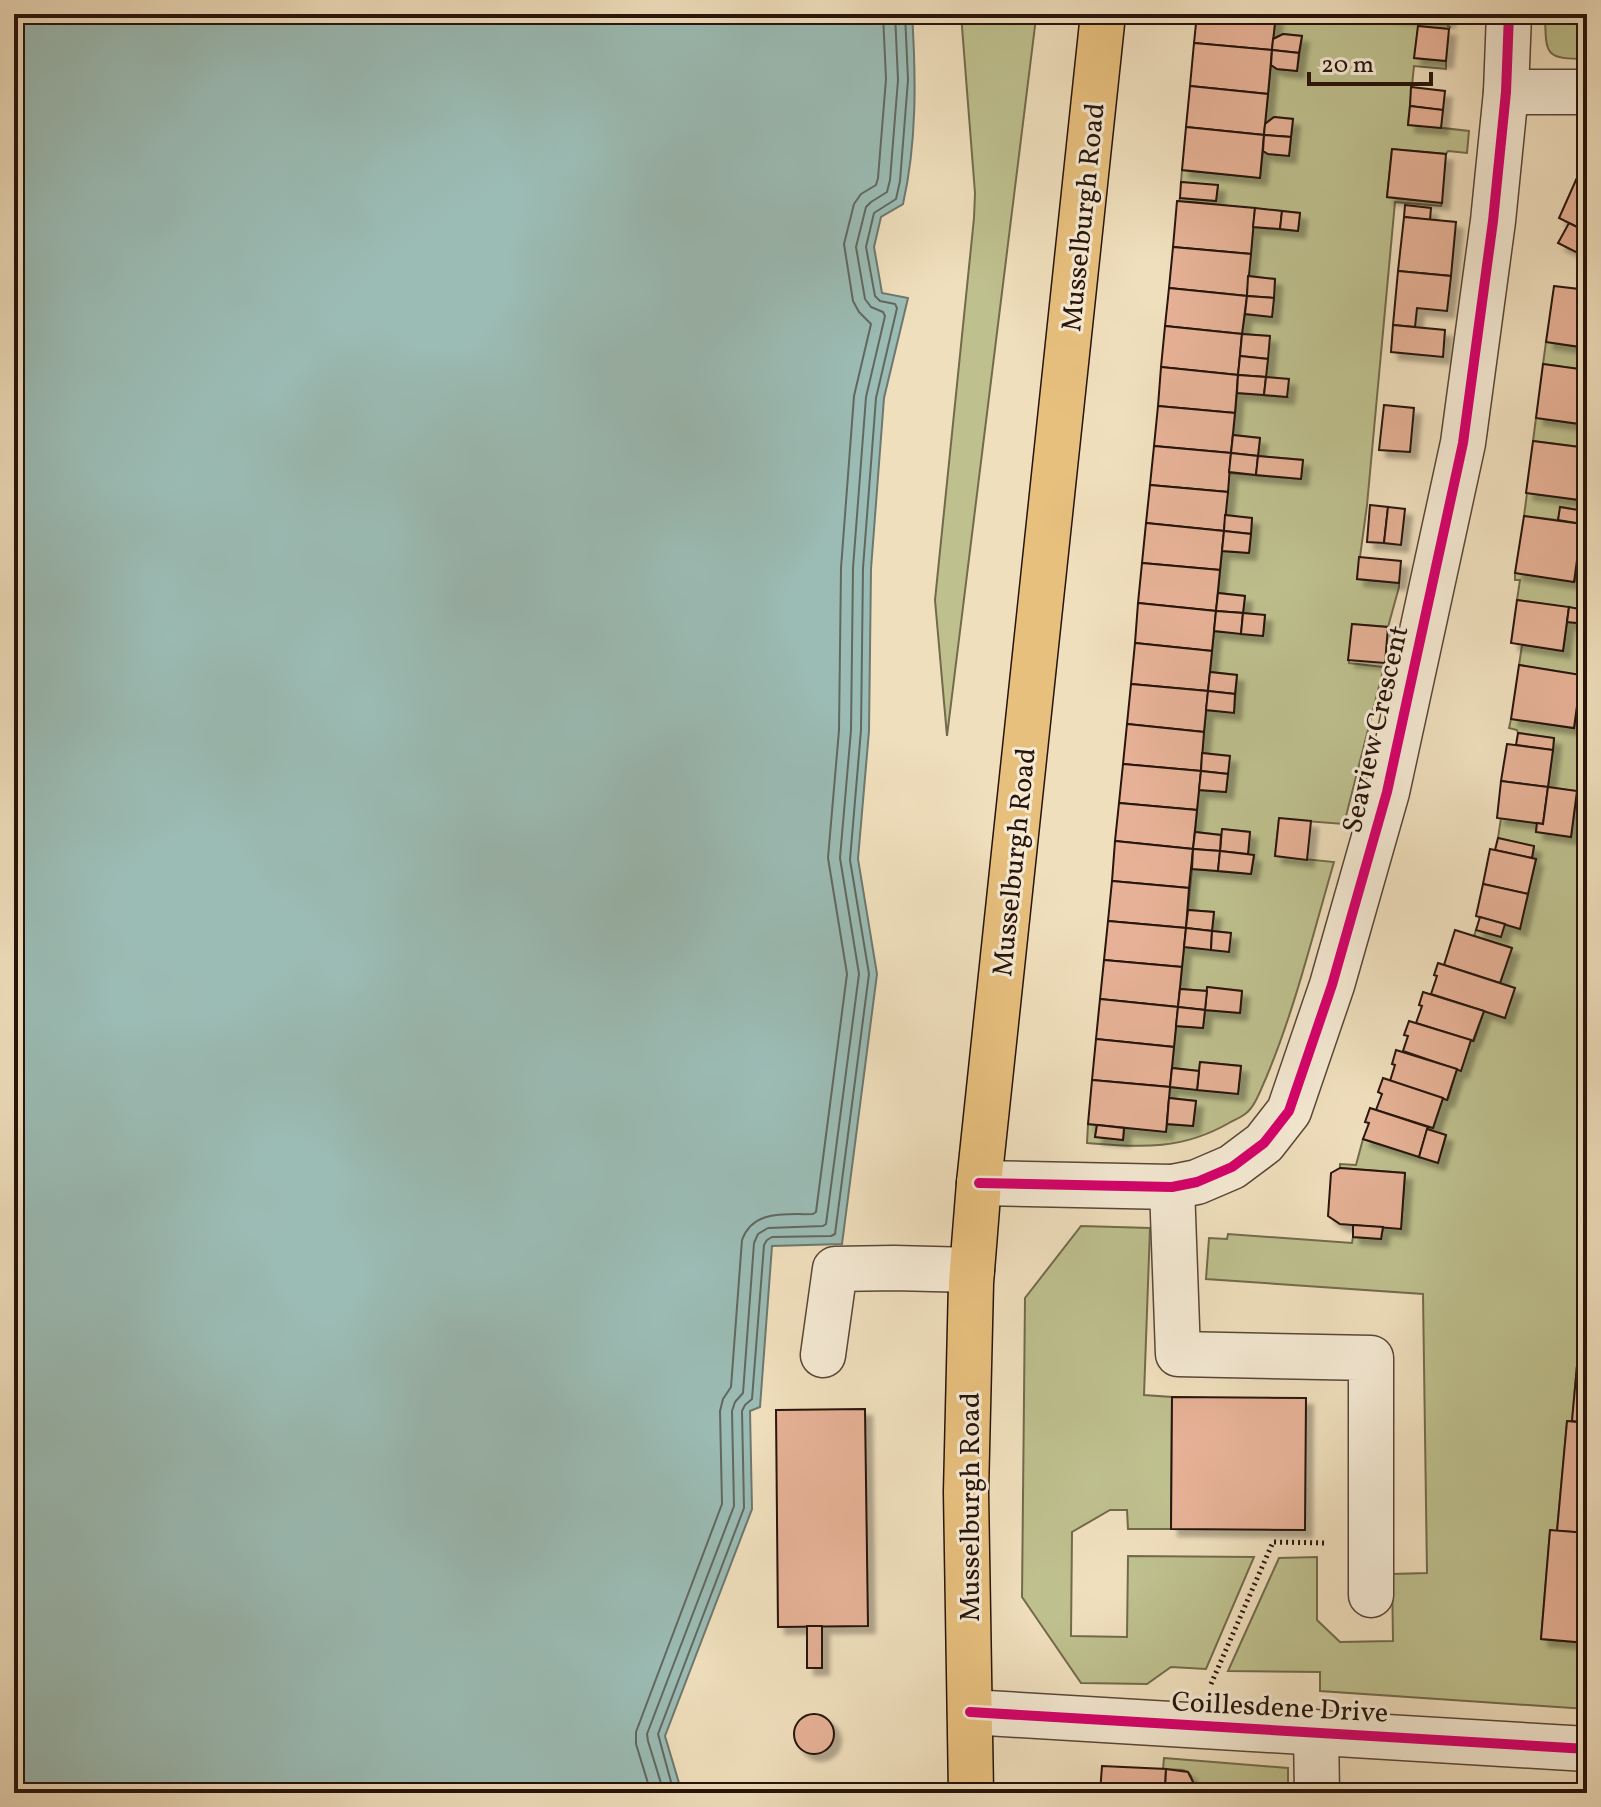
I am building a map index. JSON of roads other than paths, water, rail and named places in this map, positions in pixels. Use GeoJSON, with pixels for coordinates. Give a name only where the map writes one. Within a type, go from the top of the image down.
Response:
{"type":"FeatureCollection","features":[{"type":"Feature","properties":{"kind":"main road","name":"Musselburgh Road"},"geometry":{"type":"LineString","coordinates":[[971,1793],[966,1492],[972,1270],[1103,14]]}},
{"type":"Feature","properties":{"kind":"street","name":"Seaview Crescent"},"geometry":{"type":"LineString","coordinates":[[979,1183],[1172,1187],[1197,1182],[1232,1167],[1264,1143],[1289,1111],[1332,985],[1387,792],[1463,443],[1491,236],[1506,92],[1509,14]]}},
{"type":"Feature","properties":{"kind":"street"},"geometry":{"type":"LineString","coordinates":[[1506,92],[1586,92]]}},
{"type":"Feature","properties":{"kind":"street"},"geometry":{"type":"LineString","coordinates":[[1172,1187],[1178,1354],[1371,1358],[1371,1595]]}},
{"type":"Feature","properties":{"kind":"street"},"geometry":{"type":"LineString","coordinates":[[823,1355],[835,1269],[972,1270]]}},
{"type":"Feature","properties":{"kind":"street","name":"Coillesdene Drive"},"geometry":{"type":"LineString","coordinates":[[970,1712],[1587,1749]]}},
{"type":"Feature","properties":{"kind":"street"},"geometry":{"type":"LineString","coordinates":[[1316,1732],[1317,1793]]}},
{"type":"Feature","properties":{"kind":"water"},"geometry":{"type":"Polygon","coordinates":[[[14,14],[912,14],[914,109],[908,181],[903,204],[881,217],[874,247],[882,293],[908,298],[884,398],[871,569],[869,731],[858,859],[877,974],[842,1244],[772,1246],[760,1407],[750,1411],[752,1509],[665,1736],[682,1793],[14,1793],[14,14]]]}}]}
